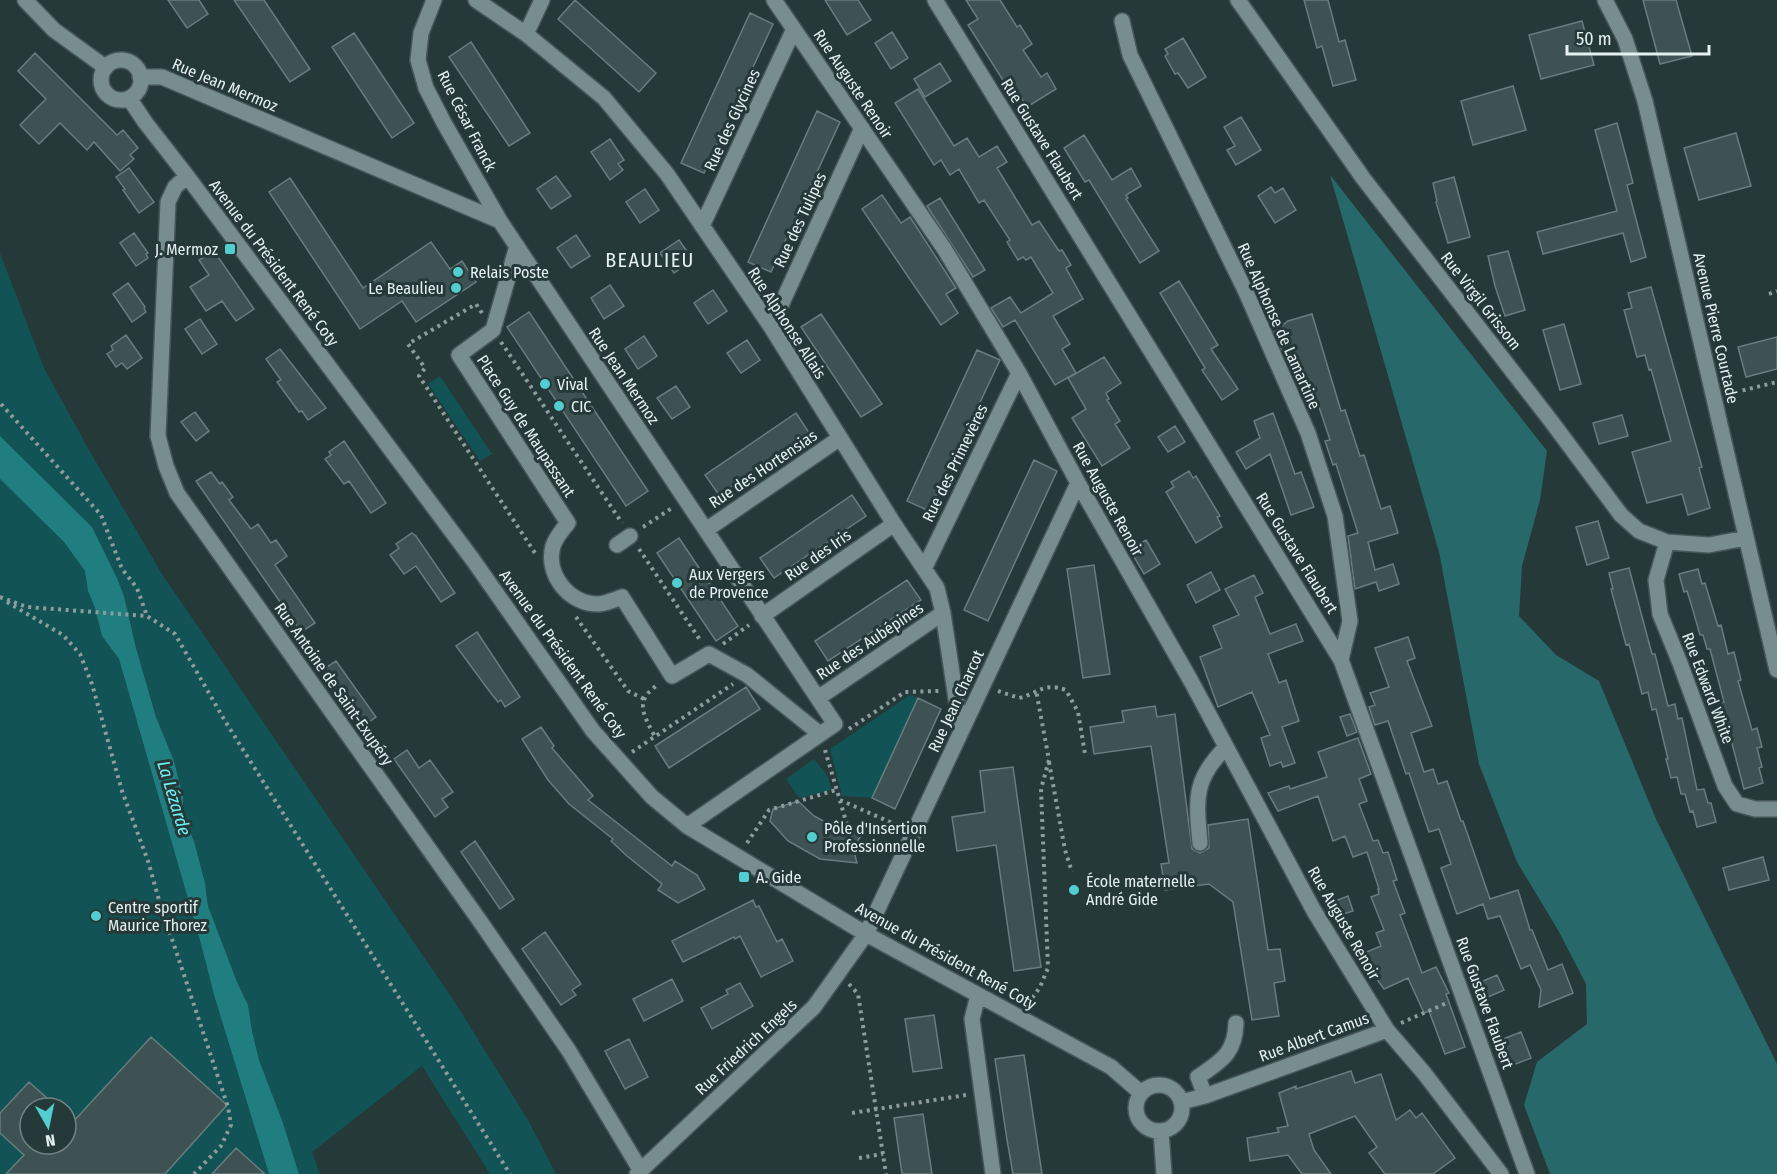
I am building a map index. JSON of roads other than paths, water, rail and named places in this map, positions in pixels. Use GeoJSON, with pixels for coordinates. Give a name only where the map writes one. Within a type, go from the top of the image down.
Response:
{"type":"FeatureCollection","features":[{"type":"Feature","properties":{"kind":"street"},"geometry":{"type":"LineString","coordinates":[[25,0],[54,30],[105,67]]}},
{"type":"Feature","properties":{"kind":"street","name":"Rue César Franck"},"geometry":{"type":"LineString","coordinates":[[434,0],[421,33],[418,60],[423,79],[444,123],[500,221]]}},
{"type":"Feature","properties":{"kind":"street","name":"Rue Alphonse Allais"},"geometry":{"type":"LineString","coordinates":[[476,0],[526,34],[604,98],[667,174],[771,327],[894,524],[937,588],[943,613],[961,732]]}},
{"type":"Feature","properties":{"kind":"street"},"geometry":{"type":"LineString","coordinates":[[526,34],[542,0]]}},
{"type":"Feature","properties":{"kind":"street","name":"Rue Auguste Renoir"},"geometry":{"type":"LineString","coordinates":[[774,0],[945,250],[1019,373],[1314,911],[1387,1030]]}},
{"type":"Feature","properties":{"kind":"street","name":"Rue Gustave Flaubert"},"geometry":{"type":"LineString","coordinates":[[935,0],[1341,660],[1527,1174]]}},
{"type":"Feature","properties":{"kind":"street","name":"Rue Virgil Grissom"},"geometry":{"type":"LineString","coordinates":[[1238,0],[1363,178],[1621,515],[1639,531],[1667,542],[1709,545],[1746,538]]}},
{"type":"Feature","properties":{"kind":"street","name":"Avenue Pierre Courtade"},"geometry":{"type":"LineString","coordinates":[[1605,0],[1625,39],[1645,101],[1777,670]]}},
{"type":"Feature","properties":{"kind":"street","name":"Rue Alphonse de Lamartine"},"geometry":{"type":"LineString","coordinates":[[1122,21],[1130,55],[1245,290],[1308,433],[1335,516],[1350,621],[1341,660]]}},
{"type":"Feature","properties":{"kind":"street","name":"Rue des Glycines"},"geometry":{"type":"LineString","coordinates":[[702,226],[794,29]]}},
{"type":"Feature","properties":{"kind":"street"},"geometry":{"type":"LineString","coordinates":[[116,60],[129,62],[139,71],[140,77],[138,89],[129,98],[116,99],[105,92],[100,80],[105,67],[116,60]]}},
{"type":"Feature","properties":{"kind":"street","name":"Rue Jean Mermoz"},"geometry":{"type":"LineString","coordinates":[[140,77],[162,77],[500,221],[835,724],[820,734]]}},
{"type":"Feature","properties":{"kind":"street","name":"Avenue du Président René Coty"},"geometry":{"type":"LineString","coordinates":[[129,98],[473,560],[593,731],[652,797],[687,826],[738,857],[866,934],[1111,1067],[1141,1093]]}},
{"type":"Feature","properties":{"kind":"street","name":"Rue des Tulipes"},"geometry":{"type":"LineString","coordinates":[[771,327],[862,128]]}},
{"type":"Feature","properties":{"kind":"street","name":"Rue Antoine de Saint-Exupéry"},"geometry":{"type":"LineString","coordinates":[[187,176],[175,187],[168,202],[158,436],[166,466],[177,493],[475,914],[569,1051],[639,1172]]}},
{"type":"Feature","properties":{"kind":"street","name":"Place Guy de Maupassant"},"geometry":{"type":"LineString","coordinates":[[517,246],[493,330],[459,355],[568,523],[558,535],[551,554],[554,573],[564,589],[586,602],[599,604],[622,597],[672,676],[709,654],[747,675],[820,734]]}},
{"type":"Feature","properties":{"kind":"street","name":"Rue des Primevères"},"geometry":{"type":"LineString","coordinates":[[924,569],[1019,373]]}},
{"type":"Feature","properties":{"kind":"street","name":"Rue des Hortensias"},"geometry":{"type":"LineString","coordinates":[[706,530],[840,438]]}},
{"type":"Feature","properties":{"kind":"street","name":"Rue Jean Charcot"},"geometry":{"type":"LineString","coordinates":[[866,934],[1078,483]]}},
{"type":"Feature","properties":{"kind":"street","name":"Rue des Iris"},"geometry":{"type":"LineString","coordinates":[[762,615],[894,524]]}},
{"type":"Feature","properties":{"kind":"street","name":"Rue Edward White"},"geometry":{"type":"LineString","coordinates":[[1667,542],[1656,580],[1660,614],[1725,786],[1737,804],[1755,809],[1777,809]]}},
{"type":"Feature","properties":{"kind":"street","name":"Rue des Aubépines"},"geometry":{"type":"LineString","coordinates":[[818,698],[943,613]]}},
{"type":"Feature","properties":{"kind":"street"},"geometry":{"type":"LineString","coordinates":[[687,826],[820,734]]}},
{"type":"Feature","properties":{"kind":"street"},"geometry":{"type":"LineString","coordinates":[[1200,843],[1197,807],[1202,777],[1210,762],[1226,747]]}},
{"type":"Feature","properties":{"kind":"street","name":"Rue Friedrich Engels"},"geometry":{"type":"LineString","coordinates":[[639,1172],[814,1007],[866,934]]}},
{"type":"Feature","properties":{"kind":"street"},"geometry":{"type":"LineString","coordinates":[[978,995],[972,1019],[993,1174]]}},
{"type":"Feature","properties":{"kind":"street"},"geometry":{"type":"LineString","coordinates":[[1205,1096],[1198,1077],[1229,1054],[1236,1038],[1236,1023]]}},
{"type":"Feature","properties":{"kind":"street","name":"Rue Albert Camus"},"geometry":{"type":"LineString","coordinates":[[1181,1102],[1205,1096],[1387,1030],[1424,1073],[1501,1174]]}},
{"type":"Feature","properties":{"kind":"street"},"geometry":{"type":"LineString","coordinates":[[1164,1085],[1175,1091],[1181,1102],[1181,1116],[1178,1122],[1161,1131],[1148,1128],[1138,1119],[1136,1106],[1141,1093],[1151,1086],[1164,1085]]}},
{"type":"Feature","properties":{"kind":"street"},"geometry":{"type":"LineString","coordinates":[[1161,1131],[1164,1174]]}},
{"type":"Feature","properties":{"kind":"water","name":"La Lézarde"},"geometry":{"type":"Polygon","coordinates":[[[0,436],[92,527],[117,578],[124,596],[156,717],[174,761],[183,796],[183,816],[194,841],[205,883],[208,906],[248,1005],[259,1060],[299,1174],[269,1174],[214,995],[119,659],[102,636],[88,591],[85,571],[64,542],[0,479],[0,436]]]}},
{"type":"Feature","properties":{"kind":"place","name":"J. Mermoz"},"geometry":{"type":"Point","coordinates":[230,249]}},
{"type":"Feature","properties":{"kind":"place","name":"Relais Poste"},"geometry":{"type":"Point","coordinates":[458,272]}},
{"type":"Feature","properties":{"kind":"place","name":"Le Beaulieu"},"geometry":{"type":"Point","coordinates":[456,288]}},
{"type":"Feature","properties":{"kind":"place","name":"Vival"},"geometry":{"type":"Point","coordinates":[545,384]}},
{"type":"Feature","properties":{"kind":"place","name":"CIC"},"geometry":{"type":"Point","coordinates":[559,406]}},
{"type":"Feature","properties":{"kind":"place","name":"Aux Vergers de Provence"},"geometry":{"type":"Point","coordinates":[677,583]}},
{"type":"Feature","properties":{"kind":"place","name":"Pôle d'Insertion Professionnelle"},"geometry":{"type":"Point","coordinates":[812,837]}},
{"type":"Feature","properties":{"kind":"place","name":"A. Gide"},"geometry":{"type":"Point","coordinates":[744,877]}},
{"type":"Feature","properties":{"kind":"place","name":"École maternelle André Gide"},"geometry":{"type":"Point","coordinates":[1074,890]}},
{"type":"Feature","properties":{"kind":"place","name":"Centre sportif Maurice Thorez"},"geometry":{"type":"Point","coordinates":[96,916]}},
{"type":"Feature","properties":{"kind":"district","name":"BEAULIEU"},"geometry":{"type":"Point","coordinates":[650,260]}}]}
